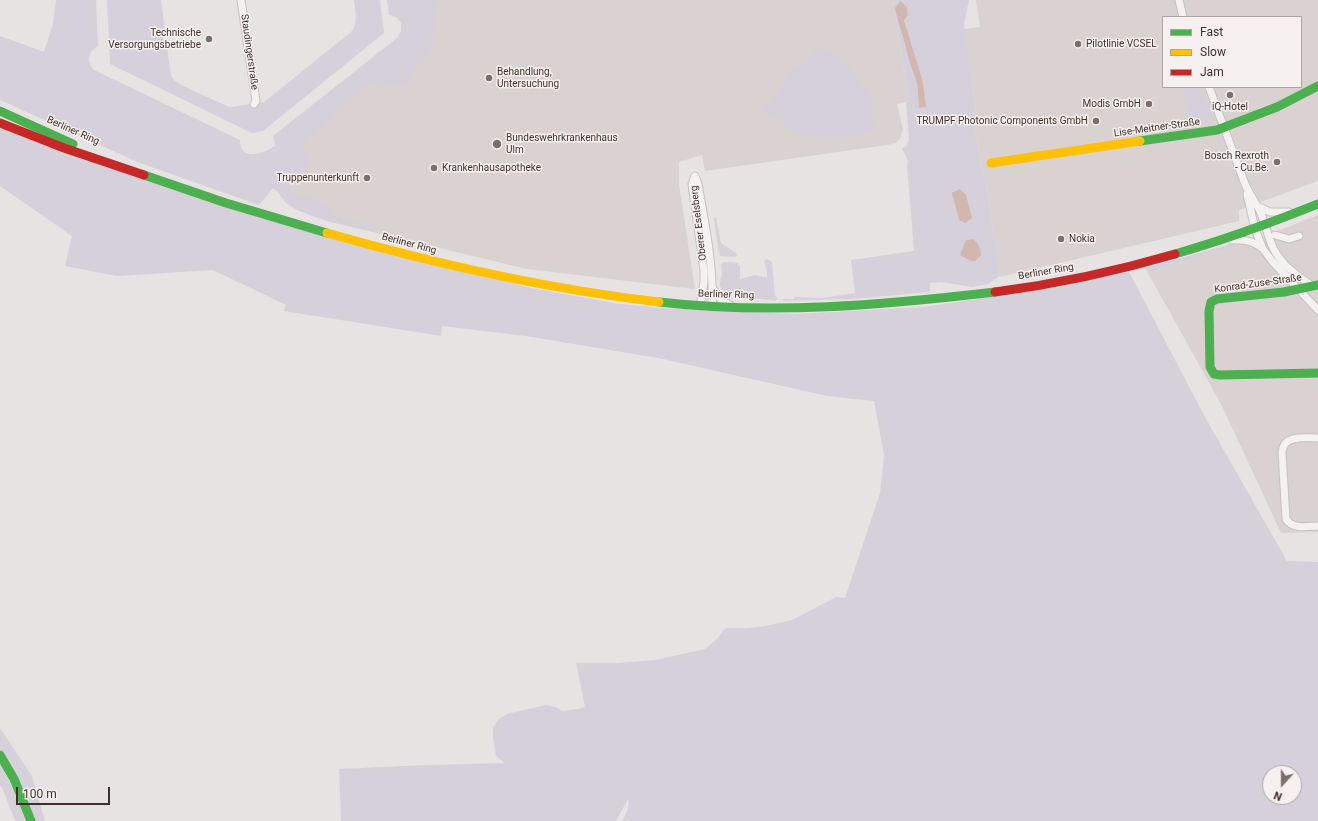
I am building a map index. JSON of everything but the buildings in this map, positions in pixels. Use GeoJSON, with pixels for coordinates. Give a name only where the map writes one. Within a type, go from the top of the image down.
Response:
{"type":"FeatureCollection","features":[{"type":"Feature","properties":{"kind":"main road","name":"Lise-Meitner-Straße"},"geometry":{"type":"LineString","coordinates":[[991,163],[1206,132],[1224,128],[1276,107],[1318,86]]}},
{"type":"Feature","properties":{"kind":"main road","name":"Berliner Ring"},"geometry":{"type":"LineString","coordinates":[[0,111],[136,172]]}},
{"type":"Feature","properties":{"kind":"main road","name":"Berliner Ring"},"geometry":{"type":"LineString","coordinates":[[0,123],[46,142],[236,206],[337,236],[442,264],[535,284],[616,297],[712,307],[794,308],[854,306],[922,301],[978,294],[1065,280],[1180,254],[1264,226],[1318,204]]}},
{"type":"Feature","properties":{"kind":"main road","name":"Konrad-Zuse-Straße"},"geometry":{"type":"LineString","coordinates":[[1316,287],[1280,293],[1219,298],[1212,301],[1209,311],[1210,367],[1214,374],[1222,375],[1318,373]]}},
{"type":"Feature","properties":{"kind":"main road"},"geometry":{"type":"LineString","coordinates":[[0,755],[14,779],[31,821]]}},
{"type":"Feature","properties":{"kind":"street","name":"Staudingerstraße"},"geometry":{"type":"LineString","coordinates":[[241,0],[256,101],[254,104]]}},
{"type":"Feature","properties":{"kind":"street"},"geometry":{"type":"LineString","coordinates":[[1179,0],[1184,16]]}},
{"type":"Feature","properties":{"kind":"street"},"geometry":{"type":"LineString","coordinates":[[1209,88],[1245,184],[1261,214],[1272,245],[1282,260],[1297,276],[1316,287]]}},
{"type":"Feature","properties":{"kind":"street","name":"Oberer Eselsberg"},"geometry":{"type":"LineString","coordinates":[[700,306],[704,282],[704,271],[692,184],[695,176],[698,184],[709,253],[713,289],[712,307]]}},
{"type":"Feature","properties":{"kind":"street"},"geometry":{"type":"LineString","coordinates":[[1245,184],[1255,229],[1263,250]]}},
{"type":"Feature","properties":{"kind":"street"},"geometry":{"type":"LineString","coordinates":[[1255,204],[1270,212],[1301,211]]}},
{"type":"Feature","properties":{"kind":"street"},"geometry":{"type":"LineString","coordinates":[[1275,234],[1289,239],[1299,239]]}},
{"type":"Feature","properties":{"kind":"street"},"geometry":{"type":"LineString","coordinates":[[1223,240],[1248,241],[1257,245],[1318,310]]}},
{"type":"Feature","properties":{"kind":"street"},"geometry":{"type":"LineString","coordinates":[[713,289],[721,300],[734,307]]}},
{"type":"Feature","properties":{"kind":"street"},"geometry":{"type":"LineString","coordinates":[[1318,438],[1292,439],[1286,441],[1282,450],[1285,517],[1287,522],[1294,526],[1318,526]]}},
{"type":"Feature","properties":{"kind":"shaded area"},"geometry":{"type":"Polygon","coordinates":[[[56,0],[96,0],[98,46],[92,51],[89,57],[91,67],[94,70],[240,140],[241,147],[244,151],[248,154],[253,154],[264,152],[275,146],[273,136],[397,38],[401,31],[401,23],[396,17],[389,15],[387,0],[436,0],[432,44],[426,58],[414,69],[404,86],[390,85],[380,89],[372,81],[309,137],[302,148],[309,159],[305,170],[288,189],[300,198],[306,195],[325,206],[337,218],[373,224],[373,232],[327,221],[297,210],[285,202],[273,188],[259,205],[140,163],[0,100],[0,36],[44,52],[53,24],[56,0]]]}},
{"type":"Feature","properties":{"kind":"shaded area"},"geometry":{"type":"Polygon","coordinates":[[[107,0],[161,0],[165,31],[162,32],[163,39],[166,39],[171,76],[181,85],[231,107],[264,102],[351,32],[356,21],[354,0],[380,0],[384,33],[263,131],[252,133],[110,64],[107,0]]]}},
{"type":"Feature","properties":{"kind":"shaded area","name":"Bundeswehrkrankenhaus Ulm"},"geometry":{"type":"Polygon","coordinates":[[[402,0],[893,0],[909,101],[897,104],[903,130],[901,137],[896,143],[887,145],[705,171],[702,155],[679,162],[679,185],[695,289],[527,269],[327,221],[297,210],[285,202],[273,188],[297,132],[418,40],[402,0]]]}},
{"type":"Feature","properties":{"kind":"shaded area"},"geometry":{"type":"Polygon","coordinates":[[[893,0],[969,0],[964,24],[976,113],[972,114],[983,177],[985,177],[1000,276],[988,284],[972,287],[941,282],[930,283],[930,292],[852,299],[783,301],[783,299],[793,299],[795,297],[823,298],[855,293],[851,260],[914,251],[907,165],[908,161],[902,148],[906,147],[909,140],[906,102],[909,101],[893,0]],[[908,15],[898,21],[917,83],[919,108],[925,107],[923,82],[904,20],[908,15]]]}},
{"type":"Feature","properties":{"kind":"shaded area"},"geometry":{"type":"Polygon","coordinates":[[[976,0],[1318,0],[1318,181],[1239,210],[1239,221],[1000,277],[985,177],[983,177],[972,114],[976,112],[964,29],[980,27],[976,0]]]}},
{"type":"Feature","properties":{"kind":"shaded area"},"geometry":{"type":"Polygon","coordinates":[[[900,1],[907,7],[908,15],[904,20],[923,82],[926,107],[919,108],[917,83],[910,64],[895,8],[900,1]]]}},
{"type":"Feature","properties":{"kind":"shaded area"},"geometry":{"type":"Polygon","coordinates":[[[815,49],[825,51],[842,60],[855,75],[873,100],[870,114],[875,122],[873,129],[854,136],[830,137],[793,134],[777,118],[766,113],[763,107],[778,95],[789,72],[805,63],[815,49]]]}},
{"type":"Feature","properties":{"kind":"shaded area"},"geometry":{"type":"Polygon","coordinates":[[[1183,88],[1200,88],[1213,119],[1210,121],[1188,124],[1183,88]]]}},
{"type":"Feature","properties":{"kind":"shaded area"},"geometry":{"type":"Polygon","coordinates":[[[0,127],[46,146],[526,287],[613,303],[658,308],[794,314],[922,307],[992,297],[1129,272],[1205,417],[1287,561],[1318,562],[1318,821],[622,821],[628,808],[628,799],[616,821],[341,821],[339,769],[505,763],[496,756],[493,738],[493,727],[499,719],[507,714],[546,705],[556,707],[562,711],[585,707],[576,663],[618,663],[655,660],[705,649],[717,639],[726,628],[766,626],[792,620],[836,597],[845,598],[880,493],[884,455],[874,401],[827,396],[663,359],[526,336],[442,326],[441,336],[284,311],[286,305],[213,270],[117,276],[65,266],[72,236],[0,186],[0,127]]]}},
{"type":"Feature","properties":{"kind":"shaded area"},"geometry":{"type":"Polygon","coordinates":[[[1221,135],[1229,148],[1246,200],[1250,218],[1248,217],[1240,186],[1221,135]]]}},
{"type":"Feature","properties":{"kind":"shaded area"},"geometry":{"type":"Polygon","coordinates":[[[960,189],[966,195],[972,218],[965,223],[959,220],[952,193],[960,189]]]}},
{"type":"Feature","properties":{"kind":"shaded area"},"geometry":{"type":"Polygon","coordinates":[[[1318,215],[1318,532],[1281,533],[1222,406],[1148,273],[1245,244],[1318,215]]]}},
{"type":"Feature","properties":{"kind":"shaded area"},"geometry":{"type":"Polygon","coordinates":[[[716,217],[721,243],[736,253],[737,256],[720,256],[714,218],[716,217]]]}},
{"type":"Feature","properties":{"kind":"shaded area"},"geometry":{"type":"Polygon","coordinates":[[[974,239],[979,246],[981,255],[975,261],[971,261],[960,255],[966,240],[974,239]]]}},
{"type":"Feature","properties":{"kind":"shaded area"},"geometry":{"type":"Polygon","coordinates":[[[1230,244],[1245,244],[1148,273],[1146,268],[1230,244]]]}},
{"type":"Feature","properties":{"kind":"shaded area"},"geometry":{"type":"Polygon","coordinates":[[[767,259],[772,262],[775,296],[778,298],[775,301],[728,294],[722,290],[720,286],[722,275],[721,264],[724,262],[737,263],[740,266],[740,279],[755,275],[767,278],[767,271],[764,261],[767,259]]]}},
{"type":"Feature","properties":{"kind":"shaded area"},"geometry":{"type":"Polygon","coordinates":[[[0,728],[32,776],[45,821],[35,821],[0,749],[0,728]]]}},
{"type":"Feature","properties":{"kind":"shaded area"},"geometry":{"type":"Polygon","coordinates":[[[0,764],[26,821],[15,821],[2,787],[0,786],[0,764]]]}},
{"type":"Feature","properties":{"kind":"traffic: fast"},"geometry":{"type":"LineString","coordinates":[[1140,141],[1217,130],[1277,107],[1318,86]]}},
{"type":"Feature","properties":{"kind":"traffic: fast"},"geometry":{"type":"LineString","coordinates":[[0,111],[73,144]]}},
{"type":"Feature","properties":{"kind":"traffic: fast"},"geometry":{"type":"LineString","coordinates":[[144,175],[226,203],[327,233]]}},
{"type":"Feature","properties":{"kind":"traffic: fast"},"geometry":{"type":"LineString","coordinates":[[1175,254],[1247,231],[1318,204]]}},
{"type":"Feature","properties":{"kind":"traffic: fast"},"geometry":{"type":"LineString","coordinates":[[1318,285],[1284,292],[1217,299],[1211,302],[1209,311],[1210,367],[1214,374],[1318,373]]}},
{"type":"Feature","properties":{"kind":"traffic: fast"},"geometry":{"type":"LineString","coordinates":[[659,302],[743,308],[827,307],[911,301],[995,292]]}},
{"type":"Feature","properties":{"kind":"traffic: fast"},"geometry":{"type":"LineString","coordinates":[[0,755],[14,779],[31,821]]}},
{"type":"Feature","properties":{"kind":"traffic: slow"},"geometry":{"type":"LineString","coordinates":[[991,163],[1140,141]]}},
{"type":"Feature","properties":{"kind":"traffic: slow"},"geometry":{"type":"LineString","coordinates":[[327,233],[450,265],[533,283],[617,297],[659,302]]}},
{"type":"Feature","properties":{"kind":"traffic: jam"},"geometry":{"type":"LineString","coordinates":[[0,123],[64,148],[144,175]]}},
{"type":"Feature","properties":{"kind":"traffic: jam"},"geometry":{"type":"LineString","coordinates":[[995,292],[1086,276],[1175,254]]}},
{"type":"Feature","properties":{"kind":"place","name":"Technische Versorgungsbetriebe"},"geometry":{"type":"Point","coordinates":[209,39]}},
{"type":"Feature","properties":{"kind":"place","name":"Pilotlinie VCSEL"},"geometry":{"type":"Point","coordinates":[1078,44]}},
{"type":"Feature","properties":{"kind":"place","name":"Behandlung, Untersuchung"},"geometry":{"type":"Point","coordinates":[489,78]}},
{"type":"Feature","properties":{"kind":"place","name":"iQ-Hotel"},"geometry":{"type":"Point","coordinates":[1230,95]}},
{"type":"Feature","properties":{"kind":"place","name":"Modis GmbH"},"geometry":{"type":"Point","coordinates":[1149,104]}},
{"type":"Feature","properties":{"kind":"place","name":"TRUMPF Photonic Components GmbH"},"geometry":{"type":"Point","coordinates":[1096,121]}},
{"type":"Feature","properties":{"kind":"place","name":"Bundeswehrkrankenhaus Ulm"},"geometry":{"type":"Point","coordinates":[497,144]}},
{"type":"Feature","properties":{"kind":"place","name":"Bosch Rexroth - Cu.Be."},"geometry":{"type":"Point","coordinates":[1277,162]}},
{"type":"Feature","properties":{"kind":"place","name":"Krankenhausapotheke"},"geometry":{"type":"Point","coordinates":[434,168]}},
{"type":"Feature","properties":{"kind":"place","name":"Truppenunterkunft"},"geometry":{"type":"Point","coordinates":[367,178]}},
{"type":"Feature","properties":{"kind":"place","name":"Nokia"},"geometry":{"type":"Point","coordinates":[1061,239]}}]}
